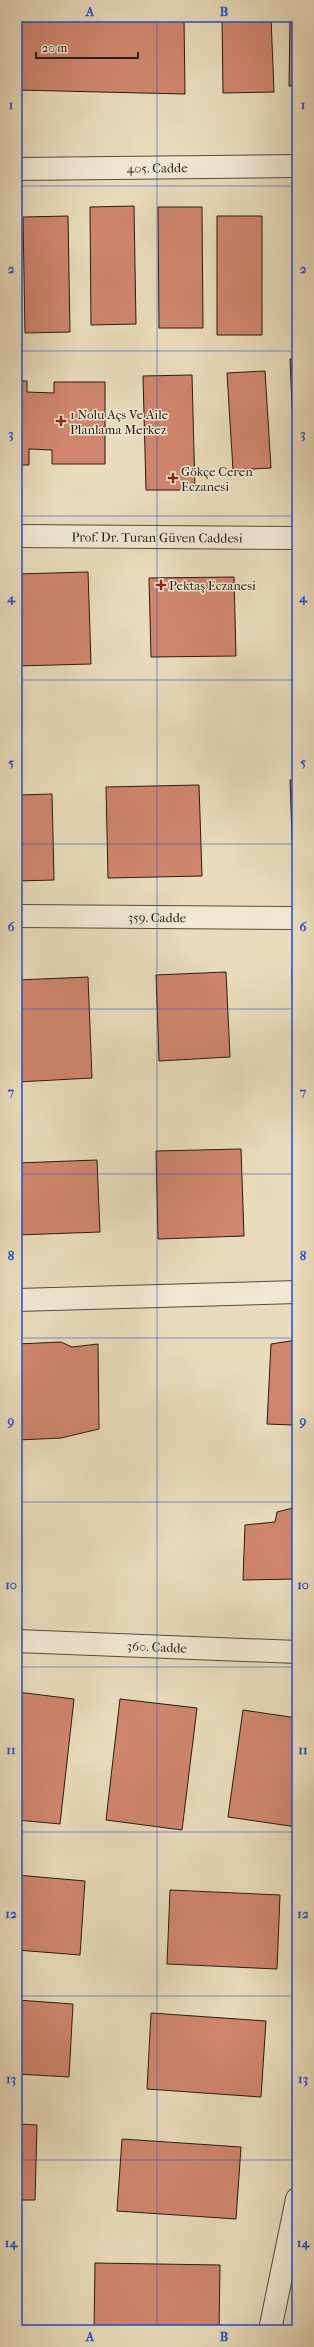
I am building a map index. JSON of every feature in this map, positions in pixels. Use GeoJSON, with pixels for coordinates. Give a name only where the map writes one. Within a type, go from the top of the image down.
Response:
{"type":"FeatureCollection","features":[{"type":"Feature","properties":{"kind":"street","name":"405. Cadde"},"geometry":{"type":"LineString","coordinates":[[17,169],[297,166]]}},
{"type":"Feature","properties":{"kind":"street","name":"Prof. Dr. Turan Güven Caddesi"},"geometry":{"type":"LineString","coordinates":[[17,536],[297,538]]}},
{"type":"Feature","properties":{"kind":"street","name":"359. Cadde"},"geometry":{"type":"LineString","coordinates":[[17,916],[297,918]]}},
{"type":"Feature","properties":{"kind":"street"},"geometry":{"type":"LineString","coordinates":[[17,1300],[297,1292]]}},
{"type":"Feature","properties":{"kind":"street","name":"360. Cadde"},"geometry":{"type":"LineString","coordinates":[[17,1641],[297,1652]]}},
{"type":"Feature","properties":{"kind":"street"},"geometry":{"type":"LineString","coordinates":[[270,2330],[297,2199]]}},
{"type":"Feature","properties":{"kind":"building"},"geometry":{"type":"Polygon","coordinates":[[[17,17],[184,17],[185,94],[17,90],[17,17]]]}},
{"type":"Feature","properties":{"kind":"building"},"geometry":{"type":"Polygon","coordinates":[[[222,17],[271,17],[274,92],[223,93],[222,17]]]}},
{"type":"Feature","properties":{"kind":"building"},"geometry":{"type":"Polygon","coordinates":[[[290,17],[297,17],[297,86],[289,86],[290,17]]]}},
{"type":"Feature","properties":{"kind":"building"},"geometry":{"type":"Polygon","coordinates":[[[134,206],[136,324],[91,325],[90,207],[134,206]]]}},
{"type":"Feature","properties":{"kind":"building"},"geometry":{"type":"Polygon","coordinates":[[[158,207],[202,207],[203,328],[159,328],[158,207]]]}},
{"type":"Feature","properties":{"kind":"building"},"geometry":{"type":"Polygon","coordinates":[[[68,216],[70,332],[25,333],[23,217],[68,216]]]}},
{"type":"Feature","properties":{"kind":"building"},"geometry":{"type":"Polygon","coordinates":[[[217,216],[262,216],[262,335],[217,335],[217,216]]]}},
{"type":"Feature","properties":{"kind":"building"},"geometry":{"type":"Polygon","coordinates":[[[294,216],[297,216],[297,321],[296,321],[294,216]]]}},
{"type":"Feature","properties":{"kind":"building"},"geometry":{"type":"Polygon","coordinates":[[[290,359],[297,359],[297,477],[295,477],[290,359]]]}},
{"type":"Feature","properties":{"kind":"building"},"geometry":{"type":"Polygon","coordinates":[[[265,371],[271,468],[233,470],[227,373],[265,371]]]}},
{"type":"Feature","properties":{"kind":"building"},"geometry":{"type":"Polygon","coordinates":[[[192,375],[195,490],[146,490],[143,376],[192,375]]]}},
{"type":"Feature","properties":{"kind":"building","name":"1 Nolu Açs Ve Aile Planlama Merkez"},"geometry":{"type":"Polygon","coordinates":[[[17,381],[27,381],[27,392],[54,393],[54,382],[105,382],[105,464],[52,464],[52,450],[29,449],[29,465],[17,465],[17,381]]]}},
{"type":"Feature","properties":{"kind":"building"},"geometry":{"type":"Polygon","coordinates":[[[296,569],[297,653],[295,653],[296,569]]]}},
{"type":"Feature","properties":{"kind":"building"},"geometry":{"type":"Polygon","coordinates":[[[88,572],[91,664],[17,666],[17,574],[88,572]]]}},
{"type":"Feature","properties":{"kind":"building"},"geometry":{"type":"Polygon","coordinates":[[[234,577],[236,656],[151,657],[149,578],[234,577]]]}},
{"type":"Feature","properties":{"kind":"building"},"geometry":{"type":"Polygon","coordinates":[[[297,779],[297,865],[293,865],[290,780],[297,779]]]}},
{"type":"Feature","properties":{"kind":"building"},"geometry":{"type":"Polygon","coordinates":[[[199,785],[202,876],[108,878],[106,787],[199,785]]]}},
{"type":"Feature","properties":{"kind":"building"},"geometry":{"type":"Polygon","coordinates":[[[52,794],[54,880],[17,881],[17,795],[52,794]]]}},
{"type":"Feature","properties":{"kind":"building"},"geometry":{"type":"Polygon","coordinates":[[[292,968],[297,968],[297,1044],[293,1044],[292,968]]]}},
{"type":"Feature","properties":{"kind":"building"},"geometry":{"type":"Polygon","coordinates":[[[226,972],[230,1057],[159,1061],[156,975],[226,972]]]}},
{"type":"Feature","properties":{"kind":"building"},"geometry":{"type":"Polygon","coordinates":[[[88,977],[92,1078],[17,1082],[17,980],[88,977]]]}},
{"type":"Feature","properties":{"kind":"building"},"geometry":{"type":"Polygon","coordinates":[[[241,1149],[244,1236],[158,1239],[156,1151],[241,1149]]]}},
{"type":"Feature","properties":{"kind":"building"},"geometry":{"type":"Polygon","coordinates":[[[97,1160],[100,1232],[17,1235],[17,1163],[97,1160]]]}},
{"type":"Feature","properties":{"kind":"building"},"geometry":{"type":"Polygon","coordinates":[[[297,1340],[297,1430],[292,1425],[267,1424],[271,1344],[297,1340]]]}},
{"type":"Feature","properties":{"kind":"building"},"geometry":{"type":"Polygon","coordinates":[[[61,1342],[72,1347],[98,1344],[99,1429],[61,1438],[17,1440],[17,1344],[61,1342]]]}},
{"type":"Feature","properties":{"kind":"building"},"geometry":{"type":"Polygon","coordinates":[[[297,1492],[297,1579],[243,1580],[245,1525],[275,1522],[277,1512],[293,1508],[297,1492]]]}},
{"type":"Feature","properties":{"kind":"building"},"geometry":{"type":"Polygon","coordinates":[[[17,1692],[74,1699],[60,1824],[17,1820],[17,1692]]]}},
{"type":"Feature","properties":{"kind":"building"},"geometry":{"type":"Polygon","coordinates":[[[120,1699],[197,1708],[182,1830],[106,1820],[120,1699]]]}},
{"type":"Feature","properties":{"kind":"building"},"geometry":{"type":"Polygon","coordinates":[[[243,1710],[297,1718],[297,1827],[228,1817],[243,1710]]]}},
{"type":"Feature","properties":{"kind":"building"},"geometry":{"type":"Polygon","coordinates":[[[17,1875],[85,1881],[80,1955],[17,1950],[17,1875]]]}},
{"type":"Feature","properties":{"kind":"building"},"geometry":{"type":"Polygon","coordinates":[[[170,1890],[280,1895],[277,1969],[167,1964],[170,1890]]]}},
{"type":"Feature","properties":{"kind":"building"},"geometry":{"type":"Polygon","coordinates":[[[17,2000],[73,2004],[69,2077],[17,2074],[17,2000]]]}},
{"type":"Feature","properties":{"kind":"building"},"geometry":{"type":"Polygon","coordinates":[[[151,2013],[266,2021],[261,2097],[147,2089],[151,2013]]]}},
{"type":"Feature","properties":{"kind":"building"},"geometry":{"type":"Polygon","coordinates":[[[17,2124],[37,2125],[35,2200],[17,2200],[17,2124]]]}},
{"type":"Feature","properties":{"kind":"building"},"geometry":{"type":"Polygon","coordinates":[[[122,2139],[241,2147],[236,2219],[117,2211],[122,2139]]]}},
{"type":"Feature","properties":{"kind":"building"},"geometry":{"type":"Polygon","coordinates":[[[95,2263],[220,2265],[219,2330],[94,2330],[95,2263]]]}},
{"type":"Feature","properties":{"kind":"place","name":"1 Nolu Açs Ve Aile Planlama Merkez"},"geometry":{"type":"Point","coordinates":[61,421]}},
{"type":"Feature","properties":{"kind":"place","name":"Gökçe Ceren Eczanesi"},"geometry":{"type":"Point","coordinates":[173,478]}},
{"type":"Feature","properties":{"kind":"place","name":"Pektaş Eczanesi"},"geometry":{"type":"Point","coordinates":[161,585]}}]}
